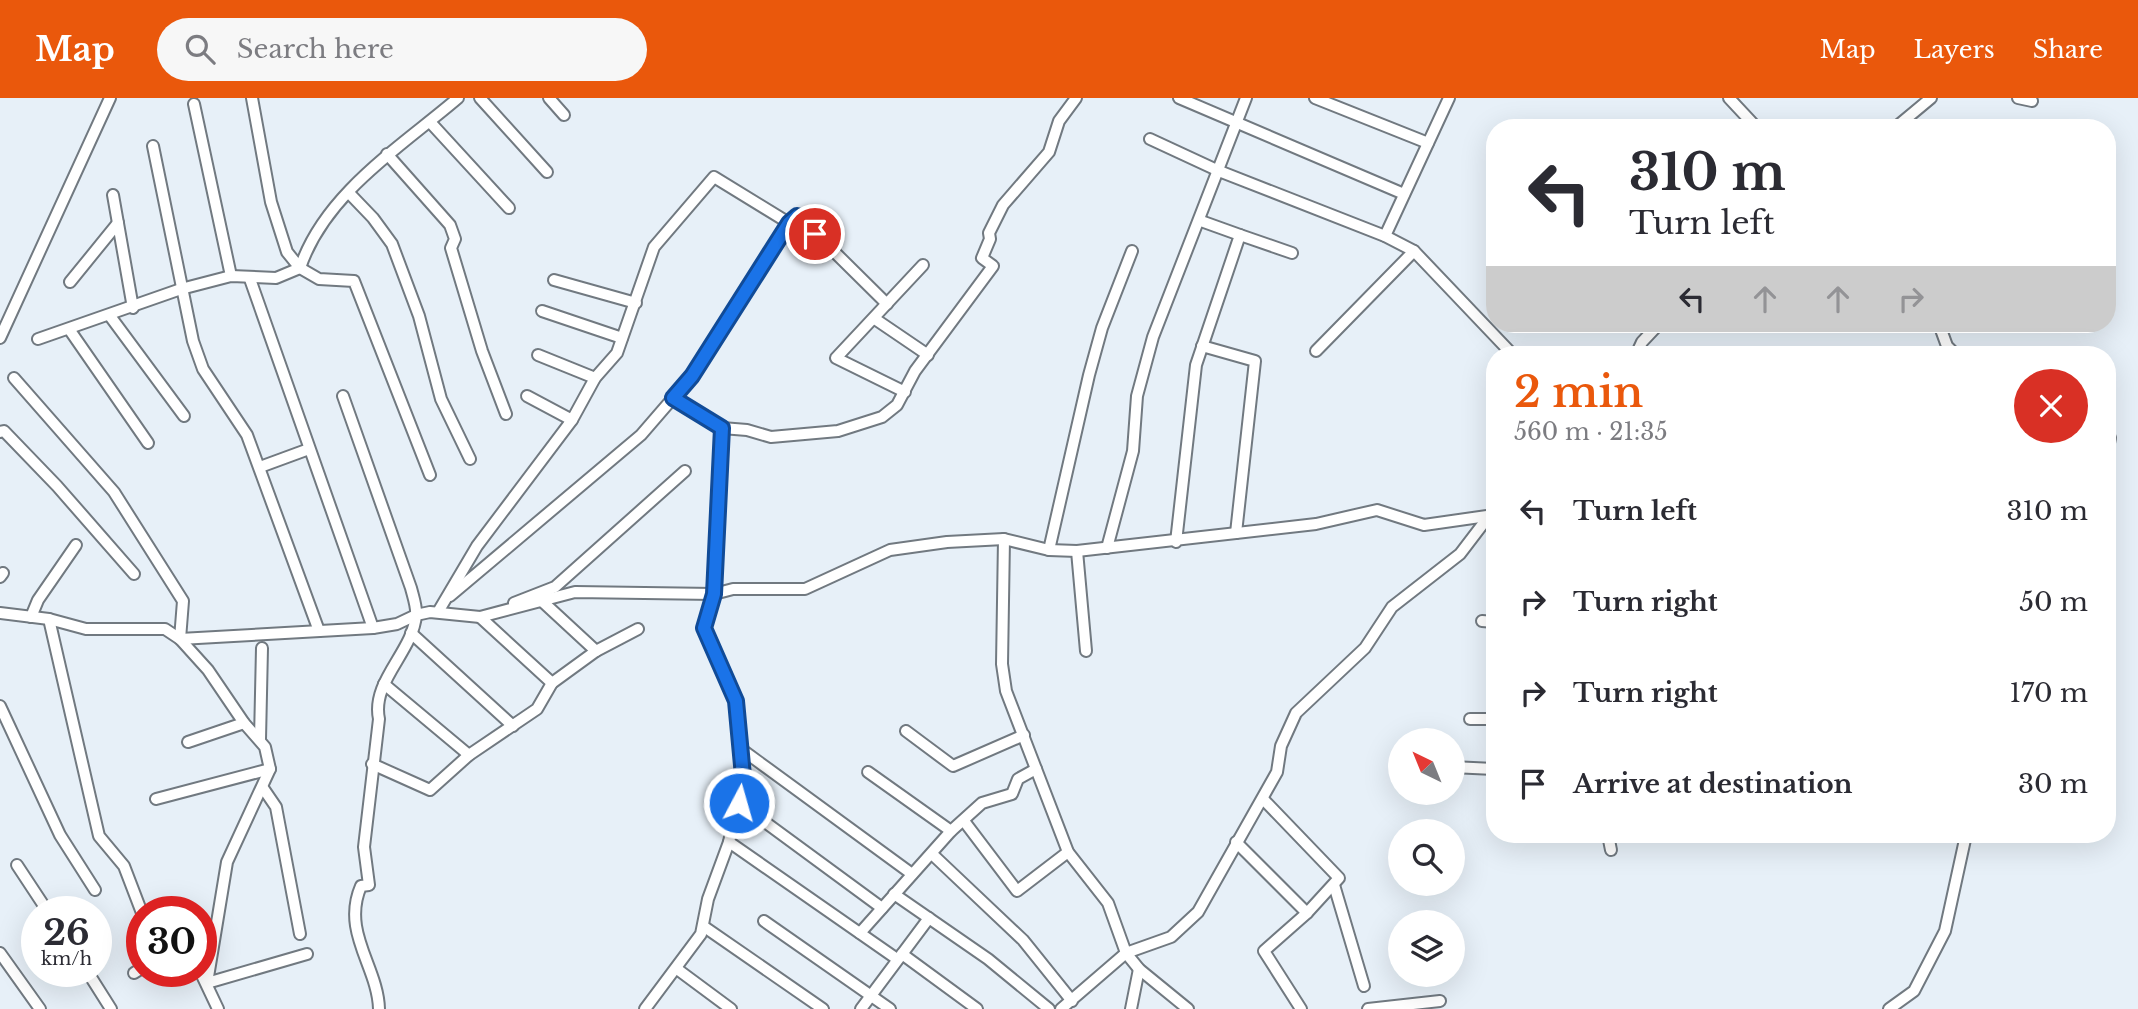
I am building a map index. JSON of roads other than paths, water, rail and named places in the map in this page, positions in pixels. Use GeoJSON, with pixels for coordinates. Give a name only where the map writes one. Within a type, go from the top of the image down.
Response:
{"type":"FeatureCollection","features":[{"type":"Feature","properties":{"kind":"street"},"geometry":{"type":"LineString","coordinates":[[0,338],[110,98]]}},
{"type":"Feature","properties":{"kind":"street"},"geometry":{"type":"LineString","coordinates":[[252,98],[271,202],[287,252],[300,268],[319,279],[354,281],[430,475]]}},
{"type":"Feature","properties":{"kind":"street"},"geometry":{"type":"LineString","coordinates":[[300,268],[305,252],[349,193],[387,154],[458,98]]}},
{"type":"Feature","properties":{"kind":"street"},"geometry":{"type":"LineString","coordinates":[[480,98],[547,172]]}},
{"type":"Feature","properties":{"kind":"street"},"geometry":{"type":"LineString","coordinates":[[549,98],[564,115]]}},
{"type":"Feature","properties":{"kind":"street"},"geometry":{"type":"LineString","coordinates":[[673,398],[722,428],[747,430],[771,437],[838,431],[882,417],[897,405],[928,355],[993,266],[982,258],[990,239],[989,233],[1003,205],[1049,152],[1059,121],[1076,98]]}},
{"type":"Feature","properties":{"kind":"street"},"geometry":{"type":"LineString","coordinates":[[1179,98],[1405,194]]}},
{"type":"Feature","properties":{"kind":"street"},"geometry":{"type":"LineString","coordinates":[[1107,548],[1133,451],[1137,396],[1153,337],[1201,221],[1246,98]]}},
{"type":"Feature","properties":{"kind":"street"},"geometry":{"type":"LineString","coordinates":[[1315,98],[1428,144]]}},
{"type":"Feature","properties":{"kind":"street"},"geometry":{"type":"LineString","coordinates":[[1385,236],[1448,98]]}},
{"type":"Feature","properties":{"kind":"street"},"geometry":{"type":"LineString","coordinates":[[1729,98],[1752,119]]}},
{"type":"Feature","properties":{"kind":"street"},"geometry":{"type":"LineString","coordinates":[[1906,119],[1931,98]]}},
{"type":"Feature","properties":{"kind":"street"},"geometry":{"type":"LineString","coordinates":[[2018,98],[2032,101]]}},
{"type":"Feature","properties":{"kind":"street"},"geometry":{"type":"LineString","coordinates":[[194,104],[231,276]]}},
{"type":"Feature","properties":{"kind":"street"},"geometry":{"type":"LineString","coordinates":[[430,122],[509,208]]}},
{"type":"Feature","properties":{"kind":"street"},"geometry":{"type":"LineString","coordinates":[[1150,139],[1219,171],[1385,236],[1415,251],[1486,326]]}},
{"type":"Feature","properties":{"kind":"street"},"geometry":{"type":"LineString","coordinates":[[153,146],[193,341],[203,369],[247,435],[319,631]]}},
{"type":"Feature","properties":{"kind":"street"},"geometry":{"type":"LineString","coordinates":[[387,154],[450,225],[455,239],[451,248],[482,351],[506,414]]}},
{"type":"Feature","properties":{"kind":"street"},"geometry":{"type":"LineString","coordinates":[[444,605],[477,546],[572,420],[595,378],[617,353],[654,247],[714,177],[789,223]]}},
{"type":"Feature","properties":{"kind":"street"},"geometry":{"type":"LineString","coordinates":[[349,193],[392,244],[419,316],[441,399],[470,459]]}},
{"type":"Feature","properties":{"kind":"street"},"geometry":{"type":"LineString","coordinates":[[113,195],[133,308]]}},
{"type":"Feature","properties":{"kind":"street"},"geometry":{"type":"LineString","coordinates":[[180,639],[373,628],[397,624],[416,614],[444,605],[641,435],[692,376],[789,223],[797,216],[887,304]]}},
{"type":"Feature","properties":{"kind":"street"},"geometry":{"type":"LineString","coordinates":[[1201,221],[1292,253]]}},
{"type":"Feature","properties":{"kind":"street"},"geometry":{"type":"LineString","coordinates":[[70,282],[118,223]]}},
{"type":"Feature","properties":{"kind":"street"},"geometry":{"type":"LineString","coordinates":[[1176,542],[1196,365],[1240,235]]}},
{"type":"Feature","properties":{"kind":"street"},"geometry":{"type":"LineString","coordinates":[[1049,550],[1102,328],[1132,251]]}},
{"type":"Feature","properties":{"kind":"street"},"geometry":{"type":"LineString","coordinates":[[1316,351],[1415,251]]}},
{"type":"Feature","properties":{"kind":"street"},"geometry":{"type":"LineString","coordinates":[[905,392],[836,358],[923,265]]}},
{"type":"Feature","properties":{"kind":"street"},"geometry":{"type":"LineString","coordinates":[[38,339],[181,289],[231,276],[250,279],[276,278],[300,268]]}},
{"type":"Feature","properties":{"kind":"street"},"geometry":{"type":"LineString","coordinates":[[250,279],[373,628]]}},
{"type":"Feature","properties":{"kind":"street"},"geometry":{"type":"LineString","coordinates":[[554,280],[636,303]]}},
{"type":"Feature","properties":{"kind":"street"},"geometry":{"type":"LineString","coordinates":[[542,311],[622,338]]}},
{"type":"Feature","properties":{"kind":"street"},"geometry":{"type":"LineString","coordinates":[[110,316],[184,416]]}},
{"type":"Feature","properties":{"kind":"street"},"geometry":{"type":"LineString","coordinates":[[875,319],[928,355]]}},
{"type":"Feature","properties":{"kind":"street"},"geometry":{"type":"LineString","coordinates":[[69,328],[148,443]]}},
{"type":"Feature","properties":{"kind":"street"},"geometry":{"type":"LineString","coordinates":[[1492,333],[1505,346]]}},
{"type":"Feature","properties":{"kind":"street"},"geometry":{"type":"LineString","coordinates":[[1202,346],[1255,361],[1236,533]]}},
{"type":"Feature","properties":{"kind":"street"},"geometry":{"type":"LineString","coordinates":[[538,355],[595,378]]}},
{"type":"Feature","properties":{"kind":"street"},"geometry":{"type":"LineString","coordinates":[[14,378],[114,492],[142,536],[183,601],[180,639]]}},
{"type":"Feature","properties":{"kind":"street"},"geometry":{"type":"LineString","coordinates":[[343,396],[411,588],[416,614],[411,633],[384,684],[376,708],[379,719],[364,847],[369,885],[361,887],[357,896],[356,925],[379,1009]]}},
{"type":"Feature","properties":{"kind":"street"},"geometry":{"type":"LineString","coordinates":[[527,396],[572,420]]}},
{"type":"Feature","properties":{"kind":"street"},"geometry":{"type":"LineString","coordinates":[[645,1009],[677,969],[703,926],[708,899],[729,842],[743,776],[736,701],[704,628],[714,594],[722,428]]}},
{"type":"Feature","properties":{"kind":"street"},"geometry":{"type":"LineString","coordinates":[[0,432],[4,431],[57,486],[134,574]]}},
{"type":"Feature","properties":{"kind":"street"},"geometry":{"type":"LineString","coordinates":[[260,467],[309,449]]}},
{"type":"Feature","properties":{"kind":"street"},"geometry":{"type":"LineString","coordinates":[[480,617],[543,602],[558,592],[685,471]]}},
{"type":"Feature","properties":{"kind":"street"},"geometry":{"type":"LineString","coordinates":[[444,605],[470,612],[490,610],[558,592],[714,594],[733,589],[805,589],[890,550],[947,542],[1004,539],[1049,550],[1077,551],[1176,542],[1316,524],[1377,510],[1424,525],[1486,516]]}},
{"type":"Feature","properties":{"kind":"street"},"geometry":{"type":"LineString","coordinates":[[1061,1009],[1126,953],[1171,937],[1198,912],[1277,772],[1281,746],[1296,713],[1366,648],[1392,607],[1460,554],[1486,522]]}},
{"type":"Feature","properties":{"kind":"street"},"geometry":{"type":"LineString","coordinates":[[1004,539],[1002,664],[1006,691],[1068,852],[1108,903],[1126,953],[1139,970],[1188,1009]]}},
{"type":"Feature","properties":{"kind":"street"},"geometry":{"type":"LineString","coordinates":[[31,617],[38,600],[76,545]]}},
{"type":"Feature","properties":{"kind":"street"},"geometry":{"type":"LineString","coordinates":[[1077,551],[1086,651]]}},
{"type":"Feature","properties":{"kind":"street"},"geometry":{"type":"LineString","coordinates":[[543,602],[596,651]]}},
{"type":"Feature","properties":{"kind":"street"},"geometry":{"type":"LineString","coordinates":[[444,605],[480,617],[552,683]]}},
{"type":"Feature","properties":{"kind":"street"},"geometry":{"type":"LineString","coordinates":[[0,613],[49,619],[86,629],[166,629],[180,639],[229,698],[244,723],[260,739],[265,747],[270,769],[227,862],[217,922]]}},
{"type":"Feature","properties":{"kind":"street"},"geometry":{"type":"LineString","coordinates":[[49,619],[99,836],[124,866],[136,896]]}},
{"type":"Feature","properties":{"kind":"street"},"geometry":{"type":"LineString","coordinates":[[1482,621],[1486,621]]}},
{"type":"Feature","properties":{"kind":"street"},"geometry":{"type":"LineString","coordinates":[[372,764],[430,790],[469,755],[537,709],[552,683],[596,651],[638,629]]}},
{"type":"Feature","properties":{"kind":"street"},"geometry":{"type":"LineString","coordinates":[[411,633],[513,726]]}},
{"type":"Feature","properties":{"kind":"street"},"geometry":{"type":"LineString","coordinates":[[260,739],[262,648]]}},
{"type":"Feature","properties":{"kind":"street"},"geometry":{"type":"LineString","coordinates":[[384,684],[469,755]]}},
{"type":"Feature","properties":{"kind":"street"},"geometry":{"type":"LineString","coordinates":[[0,706],[60,835],[95,890]]}},
{"type":"Feature","properties":{"kind":"street"},"geometry":{"type":"LineString","coordinates":[[1471,719],[1486,719]]}},
{"type":"Feature","properties":{"kind":"street"},"geometry":{"type":"LineString","coordinates":[[188,742],[244,723]]}},
{"type":"Feature","properties":{"kind":"street"},"geometry":{"type":"LineString","coordinates":[[906,731],[953,766],[1024,735]]}},
{"type":"Feature","properties":{"kind":"street"},"geometry":{"type":"LineString","coordinates":[[741,749],[912,874]]}},
{"type":"Feature","properties":{"kind":"street"},"geometry":{"type":"LineString","coordinates":[[1465,768],[1486,769]]}},
{"type":"Feature","properties":{"kind":"street"},"geometry":{"type":"LineString","coordinates":[[156,799],[270,769]]}},
{"type":"Feature","properties":{"kind":"street"},"geometry":{"type":"LineString","coordinates":[[860,933],[951,831],[982,803],[1012,794],[1018,779],[1036,769]]}},
{"type":"Feature","properties":{"kind":"street"},"geometry":{"type":"LineString","coordinates":[[868,772],[951,831]]}},
{"type":"Feature","properties":{"kind":"street"},"geometry":{"type":"LineString","coordinates":[[263,788],[276,807],[300,933]]}},
{"type":"Feature","properties":{"kind":"street"},"geometry":{"type":"LineString","coordinates":[[1263,799],[1339,878],[1307,913],[1264,951],[1301,1009]]}},
{"type":"Feature","properties":{"kind":"street"},"geometry":{"type":"LineString","coordinates":[[739,803],[882,908]]}},
{"type":"Feature","properties":{"kind":"street"},"geometry":{"type":"LineString","coordinates":[[964,821],[1017,891],[1068,852]]}},
{"type":"Feature","properties":{"kind":"street"},"geometry":{"type":"LineString","coordinates":[[729,842],[860,933],[977,1009]]}},
{"type":"Feature","properties":{"kind":"street"},"geometry":{"type":"LineString","coordinates":[[1237,842],[1307,913]]}},
{"type":"Feature","properties":{"kind":"street"},"geometry":{"type":"LineString","coordinates":[[1610,843],[1611,850]]}},
{"type":"Feature","properties":{"kind":"street"},"geometry":{"type":"LineString","coordinates":[[1889,1009],[1914,991],[1945,931],[1964,843]]}},
{"type":"Feature","properties":{"kind":"street"},"geometry":{"type":"LineString","coordinates":[[932,854],[1023,940],[1072,1001]]}},
{"type":"Feature","properties":{"kind":"street"},"geometry":{"type":"LineString","coordinates":[[17,865],[37,896]]}},
{"type":"Feature","properties":{"kind":"street"},"geometry":{"type":"LineString","coordinates":[[1334,885],[1364,986]]}},
{"type":"Feature","properties":{"kind":"street"},"geometry":{"type":"LineString","coordinates":[[894,894],[988,959],[1049,1009]]}},
{"type":"Feature","properties":{"kind":"street"},"geometry":{"type":"LineString","coordinates":[[861,1009],[929,918]]}},
{"type":"Feature","properties":{"kind":"street"},"geometry":{"type":"LineString","coordinates":[[765,921],[890,1009]]}},
{"type":"Feature","properties":{"kind":"street"},"geometry":{"type":"LineString","coordinates":[[703,926],[823,1009]]}},
{"type":"Feature","properties":{"kind":"street"},"geometry":{"type":"LineString","coordinates":[[0,953],[40,1009]]}},
{"type":"Feature","properties":{"kind":"street"},"geometry":{"type":"LineString","coordinates":[[217,980],[307,954]]}},
{"type":"Feature","properties":{"kind":"street"},"geometry":{"type":"LineString","coordinates":[[677,969],[732,1009]]}},
{"type":"Feature","properties":{"kind":"street"},"geometry":{"type":"LineString","coordinates":[[1131,1009],[1139,970]]}},
{"type":"Feature","properties":{"kind":"street"},"geometry":{"type":"LineString","coordinates":[[98,987],[111,1009]]}},
{"type":"Feature","properties":{"kind":"street"},"geometry":{"type":"LineString","coordinates":[[209,987],[218,1009]]}},
{"type":"Feature","properties":{"kind":"street"},"geometry":{"type":"LineString","coordinates":[[1368,1009],[1440,1001]]}}]}
